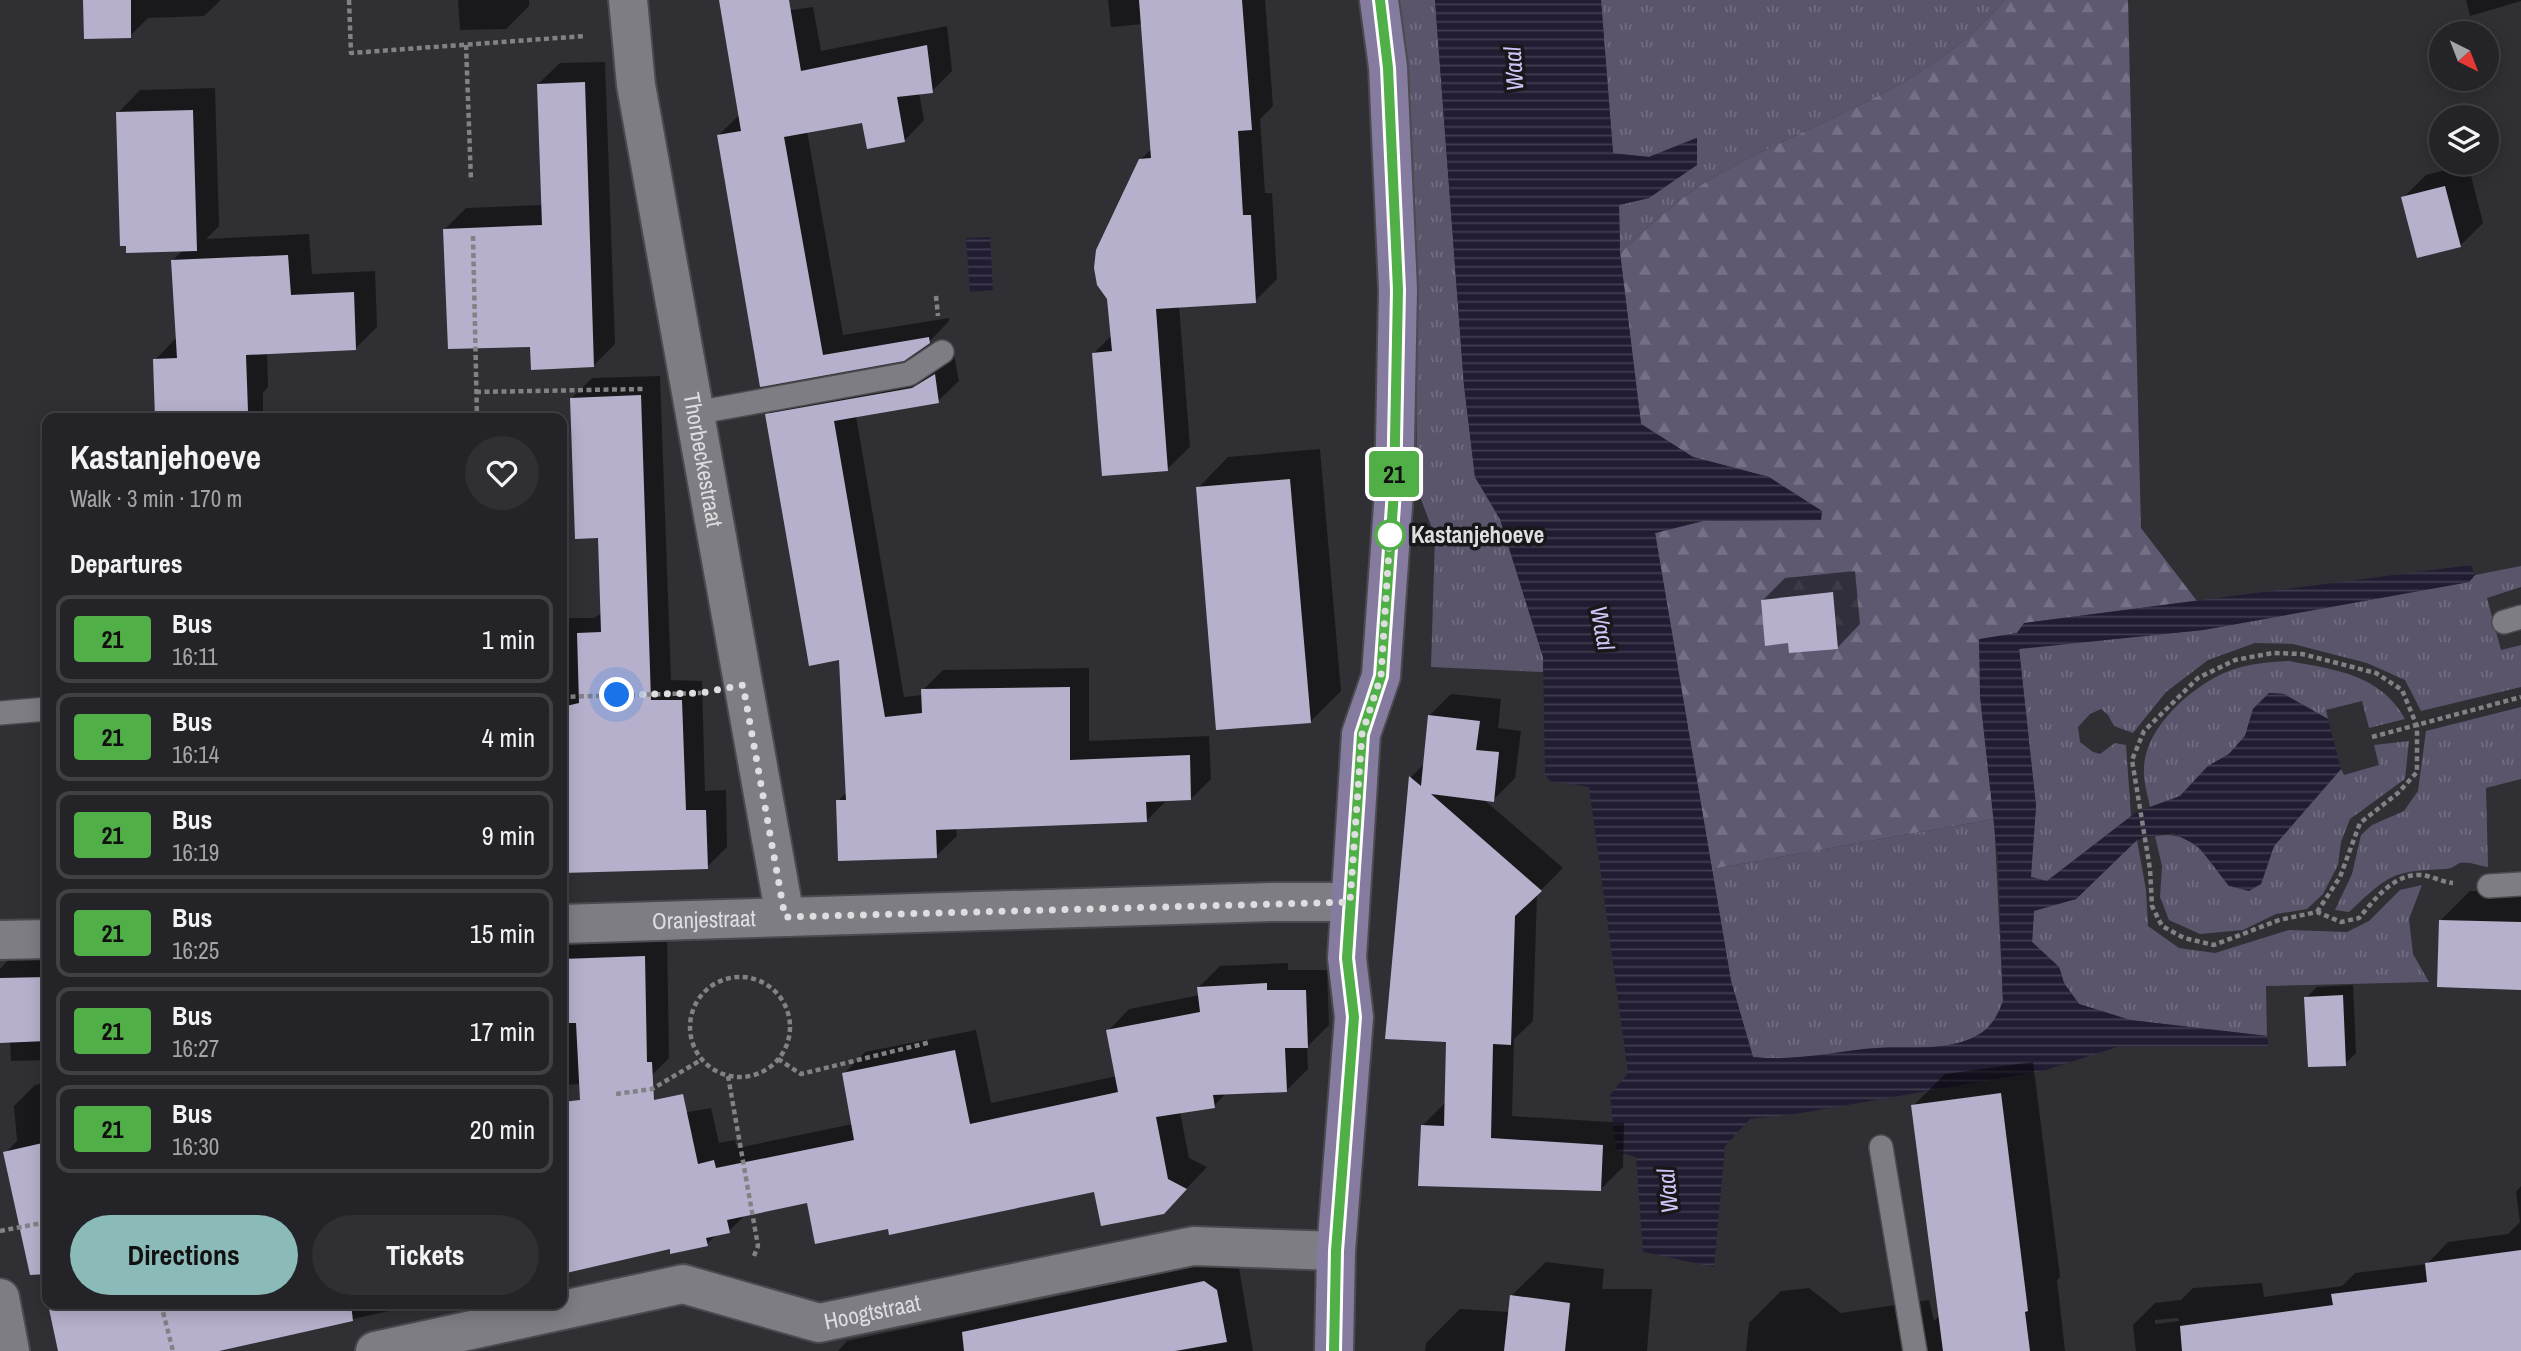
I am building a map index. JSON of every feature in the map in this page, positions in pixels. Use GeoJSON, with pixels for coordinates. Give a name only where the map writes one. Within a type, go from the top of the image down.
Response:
{"type":"FeatureCollection","features":[{"type":"Feature","properties":{"kind":"main road"},"geometry":{"type":"LineString","coordinates":[[1334,1351],[1336,1251],[1354,1017],[1347,958],[1350,902],[1362,734],[1381,676],[1394,491],[1398,290],[1388,68],[1380,0]]}},
{"type":"Feature","properties":{"kind":"street","name":"Thorbeckestraat"},"geometry":{"type":"LineString","coordinates":[[629,16],[636,85],[785,917]]}},
{"type":"Feature","properties":{"kind":"street","name":"Oranjestraat"},"geometry":{"type":"LineString","coordinates":[[567,923],[1350,902]]}},
{"type":"Feature","properties":{"kind":"street"},"geometry":{"type":"LineString","coordinates":[[0,940],[42,939]]}},
{"type":"Feature","properties":{"kind":"street","name":"Hoogtstraat"},"geometry":{"type":"LineString","coordinates":[[375,1351],[683,1284],[819,1323],[1193,1246],[1336,1251]]}},
{"type":"Feature","properties":{"kind":"lane"},"geometry":{"type":"LineString","coordinates":[[692,398],[909,374],[942,352]]}},
{"type":"Feature","properties":{"kind":"lane"},"geometry":{"type":"LineString","coordinates":[[0,713],[42,709]]}},
{"type":"Feature","properties":{"kind":"lane"},"geometry":{"type":"LineString","coordinates":[[2489,886],[2521,884]]}},
{"type":"Feature","properties":{"kind":"lane"},"geometry":{"type":"LineString","coordinates":[[1881,1147],[1915,1351]]}},
{"type":"Feature","properties":{"kind":"path"},"geometry":{"type":"LineString","coordinates":[[349,0],[351,53],[466,45],[629,16]]}},
{"type":"Feature","properties":{"kind":"path"},"geometry":{"type":"LineString","coordinates":[[466,45],[471,181]]}},
{"type":"Feature","properties":{"kind":"path"},"geometry":{"type":"LineString","coordinates":[[473,236],[477,413]]}},
{"type":"Feature","properties":{"kind":"path"},"geometry":{"type":"LineString","coordinates":[[476,392],[655,389],[692,398]]}},
{"type":"Feature","properties":{"kind":"path"},"geometry":{"type":"LineString","coordinates":[[2317,912],[2340,877],[2360,823],[2398,793],[2417,772],[2417,726],[2402,690],[2376,673],[2302,654],[2273,653],[2235,660],[2198,678],[2144,731],[2132,760],[2150,869],[2152,906],[2162,926],[2184,938],[2214,946],[2279,920],[2317,912],[2341,922],[2359,918],[2380,892],[2402,879],[2420,875],[2442,882],[2489,886]]}},
{"type":"Feature","properties":{"kind":"path"},"geometry":{"type":"LineString","coordinates":[[567,697],[701,693],[743,685]]}},
{"type":"Feature","properties":{"kind":"path"},"geometry":{"type":"LineString","coordinates":[[2372,737],[2521,697]]}},
{"type":"Feature","properties":{"kind":"path"},"geometry":{"type":"LineString","coordinates":[[745,977],[762,982],[776,993],[786,1007],[790,1024],[788,1039],[778,1059],[759,1074],[743,1078],[728,1076],[701,1060],[693,1047],[689,1030],[699,997],[712,985],[728,978],[745,977]]}},
{"type":"Feature","properties":{"kind":"path"},"geometry":{"type":"LineString","coordinates":[[778,1059],[801,1074],[932,1042]]}},
{"type":"Feature","properties":{"kind":"path"},"geometry":{"type":"LineString","coordinates":[[616,1094],[653,1089],[701,1060]]}},
{"type":"Feature","properties":{"kind":"path"},"geometry":{"type":"LineString","coordinates":[[728,1076],[758,1246],[737,1299]]}},
{"type":"Feature","properties":{"kind":"path"},"geometry":{"type":"LineString","coordinates":[[0,1231],[42,1223]]}},
{"type":"Feature","properties":{"kind":"path"},"geometry":{"type":"LineString","coordinates":[[162,1309],[173,1351]]}},
{"type":"Feature","properties":{"kind":"green space"},"geometry":{"type":"Polygon","coordinates":[[[1390,0],[1435,0],[1464,385],[1475,477],[1500,519],[1543,657],[1543,672],[1431,667],[1435,536],[1417,489],[1416,346],[1390,0]]]}},
{"type":"Feature","properties":{"kind":"green space"},"geometry":{"type":"Polygon","coordinates":[[[1601,0],[2005,0],[1973,32],[1939,60],[1902,83],[1694,189],[1620,253],[1619,205],[1649,198],[1696,138],[1649,157],[1613,154],[1601,0]]]}},
{"type":"Feature","properties":{"kind":"green space"},"geometry":{"type":"Polygon","coordinates":[[[2005,0],[2128,0],[2141,528],[2197,601],[2025,623],[2017,633],[1979,640],[1994,819],[1712,869],[1655,533],[1703,521],[1821,520],[1769,477],[1693,457],[1641,424],[1620,253],[1694,189],[1902,83],[1939,60],[1973,32],[2005,0]]]}},
{"type":"Feature","properties":{"kind":"green space"},"geometry":{"type":"Polygon","coordinates":[[[2521,566],[2521,587],[2487,598],[2501,650],[2521,645],[2521,687],[2421,711],[2405,680],[2367,663],[2293,644],[2255,643],[2208,660],[2166,692],[2133,733],[2114,726],[2101,709],[2090,714],[2078,727],[2080,742],[2100,754],[2115,743],[2126,745],[2131,816],[2047,881],[2030,877],[2036,806],[2019,648],[2203,630],[2469,582],[2475,575],[2521,566]]]}},
{"type":"Feature","properties":{"kind":"green space"},"geometry":{"type":"Polygon","coordinates":[[[2289,661],[2340,671],[2370,683],[2395,704],[2405,719],[2369,728],[2362,701],[2326,710],[2328,719],[2284,694],[2269,693],[2253,709],[2245,736],[2229,754],[2208,766],[2180,796],[2150,807],[2144,779],[2146,754],[2160,725],[2171,712],[2197,689],[2224,673],[2256,664],[2289,661]]]}},
{"type":"Feature","properties":{"kind":"green space"},"geometry":{"type":"Polygon","coordinates":[[[2521,707],[2521,779],[2486,788],[2488,867],[2460,863],[2448,869],[2402,874],[2392,877],[2373,890],[2349,912],[2335,910],[2352,874],[2361,835],[2372,825],[2404,811],[2418,791],[2426,731],[2521,707]]]}},
{"type":"Feature","properties":{"kind":"green space"},"geometry":{"type":"Polygon","coordinates":[[[2409,741],[2405,779],[2350,819],[2341,842],[2338,865],[2323,894],[2307,909],[2276,914],[2243,930],[2200,934],[2169,920],[2160,897],[2162,866],[2155,836],[2168,835],[2190,841],[2206,856],[2229,886],[2261,884],[2274,846],[2341,769],[2344,775],[2379,765],[2374,745],[2409,741]]]}},
{"type":"Feature","properties":{"kind":"green space"},"geometry":{"type":"Polygon","coordinates":[[[1994,819],[2003,1001],[1987,1029],[1966,1040],[1942,1046],[1877,1048],[1784,1058],[1753,1057],[1731,981],[1712,869],[1994,819]]]}},
{"type":"Feature","properties":{"kind":"green space"},"geometry":{"type":"Polygon","coordinates":[[[2137,840],[2146,890],[2148,926],[2179,948],[2215,953],[2289,930],[2347,932],[2369,921],[2400,890],[2422,885],[2409,919],[2413,954],[2429,982],[2266,986],[2267,1036],[2130,1020],[2079,1004],[2064,983],[2059,967],[2032,942],[2034,910],[2076,899],[2137,840]]]}},
{"type":"Feature","properties":{"kind":"water","name":"Waal"},"geometry":{"type":"Polygon","coordinates":[[[1435,0],[1601,0],[1613,153],[1649,157],[1697,138],[1697,165],[1649,198],[1619,205],[1620,253],[1641,424],[1693,457],[1769,477],[1822,511],[1821,520],[1703,521],[1655,533],[1731,981],[1753,1057],[1815,1056],[1877,1048],[1954,1044],[1987,1029],[1996,1016],[2003,1001],[1998,861],[1980,697],[1979,639],[2017,633],[2024,623],[2471,565],[2475,575],[2469,582],[2203,630],[2019,649],[2036,806],[2031,877],[2047,881],[2137,812],[2180,796],[2208,766],[2229,754],[2245,736],[2253,709],[2269,693],[2284,694],[2328,719],[2341,769],[2274,846],[2261,884],[2249,891],[2229,886],[2198,846],[2173,833],[2137,840],[2076,899],[2034,911],[2032,942],[2059,967],[2064,983],[2079,1004],[2130,1020],[2267,1036],[2269,1047],[2117,1047],[2043,1071],[1795,1114],[1750,1119],[1725,1146],[1714,1267],[1643,1252],[1636,1157],[1616,1151],[1610,1095],[1628,1073],[1589,787],[1550,781],[1545,775],[1543,657],[1500,519],[1475,477],[1464,385],[1435,0]]]}},
{"type":"Feature","properties":{"kind":"water"},"geometry":{"type":"Polygon","coordinates":[[[990,237],[993,290],[970,292],[966,238],[990,237]]]}},
{"type":"Feature","properties":{"kind":"building"},"geometry":{"type":"Polygon","coordinates":[[[83,0],[131,0],[131,38],[84,39],[83,0]]]}},
{"type":"Feature","properties":{"kind":"building"},"geometry":{"type":"Polygon","coordinates":[[[719,0],[789,0],[801,71],[927,45],[933,93],[897,97],[905,142],[867,149],[862,123],[784,137],[823,355],[929,337],[930,343],[904,361],[760,387],[717,135],[741,131],[719,0]]]}},
{"type":"Feature","properties":{"kind":"building"},"geometry":{"type":"Polygon","coordinates":[[[1139,0],[1242,0],[1252,130],[1238,131],[1243,215],[1251,215],[1256,303],[1156,309],[1168,471],[1102,476],[1092,353],[1112,351],[1107,299],[1097,285],[1094,268],[1096,250],[1139,159],[1151,158],[1139,0]]]}},
{"type":"Feature","properties":{"kind":"building"},"geometry":{"type":"Polygon","coordinates":[[[585,82],[594,367],[531,370],[530,347],[448,349],[443,229],[542,225],[537,84],[585,82]]]}},
{"type":"Feature","properties":{"kind":"building"},"geometry":{"type":"Polygon","coordinates":[[[193,110],[197,251],[126,253],[126,246],[120,246],[116,112],[193,110]]]}},
{"type":"Feature","properties":{"kind":"building"},"geometry":{"type":"Polygon","coordinates":[[[2445,186],[2461,247],[2417,258],[2401,197],[2445,186]]]}},
{"type":"Feature","properties":{"kind":"building"},"geometry":{"type":"Polygon","coordinates":[[[288,255],[291,295],[354,292],[356,350],[246,355],[248,411],[155,413],[153,359],[177,358],[171,260],[288,255]]]}},
{"type":"Feature","properties":{"kind":"building"},"geometry":{"type":"Polygon","coordinates":[[[935,374],[939,403],[834,421],[885,717],[922,713],[921,689],[1070,687],[1070,760],[1190,755],[1191,800],[1146,802],[1147,822],[936,830],[937,858],[838,861],[836,800],[846,800],[839,660],[809,666],[765,414],[912,388],[935,374]]]}},
{"type":"Feature","properties":{"kind":"building"},"geometry":{"type":"Polygon","coordinates":[[[641,395],[651,700],[682,700],[686,810],[706,810],[708,869],[567,873],[567,706],[579,703],[577,633],[601,632],[598,538],[575,539],[570,398],[641,395]]]}},
{"type":"Feature","properties":{"kind":"building"},"geometry":{"type":"Polygon","coordinates":[[[1290,479],[1311,723],[1216,730],[1196,487],[1290,479]]]}},
{"type":"Feature","properties":{"kind":"building"},"geometry":{"type":"Polygon","coordinates":[[[1833,592],[1838,649],[1789,653],[1788,643],[1765,646],[1761,600],[1833,592]]]}},
{"type":"Feature","properties":{"kind":"building"},"geometry":{"type":"Polygon","coordinates":[[[1428,715],[1480,721],[1476,750],[1499,752],[1494,802],[1431,794],[1542,891],[1515,916],[1511,1045],[1493,1044],[1491,1138],[1603,1145],[1601,1191],[1418,1186],[1421,1125],[1444,1126],[1446,1042],[1385,1039],[1409,776],[1421,786],[1428,715]]]}},
{"type":"Feature","properties":{"kind":"building"},"geometry":{"type":"Polygon","coordinates":[[[2439,920],[2521,922],[2521,990],[2437,987],[2439,920]]]}},
{"type":"Feature","properties":{"kind":"building"},"geometry":{"type":"Polygon","coordinates":[[[645,956],[647,1062],[652,1062],[654,1100],[683,1094],[698,1164],[714,1160],[716,1168],[854,1140],[842,1073],[955,1050],[970,1124],[1118,1092],[1106,1030],[1200,1012],[1197,987],[1267,983],[1267,990],[1306,990],[1308,1048],[1285,1048],[1287,1092],[1213,1095],[1215,1108],[1156,1117],[1168,1179],[1187,1189],[1164,1214],[1101,1226],[1094,1192],[889,1235],[888,1229],[815,1244],[807,1203],[727,1220],[730,1233],[706,1238],[708,1246],[670,1254],[670,1249],[567,1273],[567,1101],[580,1100],[576,1023],[567,1023],[567,959],[645,956]]]}},
{"type":"Feature","properties":{"kind":"building"},"geometry":{"type":"Polygon","coordinates":[[[42,977],[42,1041],[0,1043],[0,978],[42,977]]]}},
{"type":"Feature","properties":{"kind":"building"},"geometry":{"type":"Polygon","coordinates":[[[2343,995],[2346,1066],[2308,1067],[2304,997],[2343,995]]]}},
{"type":"Feature","properties":{"kind":"building"},"geometry":{"type":"Polygon","coordinates":[[[2001,1093],[2028,1311],[2025,1312],[2030,1351],[1943,1351],[1911,1105],[2001,1093]]]}},
{"type":"Feature","properties":{"kind":"building"},"geometry":{"type":"Polygon","coordinates":[[[42,1143],[42,1274],[30,1275],[3,1152],[42,1143]]]}},
{"type":"Feature","properties":{"kind":"building"},"geometry":{"type":"Polygon","coordinates":[[[2521,1250],[2521,1351],[2182,1351],[2180,1326],[2333,1305],[2331,1294],[2427,1282],[2425,1263],[2521,1250]]]}},
{"type":"Feature","properties":{"kind":"building"},"geometry":{"type":"Polygon","coordinates":[[[1204,1281],[1217,1290],[1227,1342],[1175,1351],[964,1351],[962,1332],[1204,1281]]]}},
{"type":"Feature","properties":{"kind":"building"},"geometry":{"type":"Polygon","coordinates":[[[1510,1295],[1570,1303],[1565,1351],[1504,1351],[1510,1295]]]}},
{"type":"Feature","properties":{"kind":"building"},"geometry":{"type":"Polygon","coordinates":[[[49,1309],[352,1309],[353,1321],[219,1351],[58,1351],[49,1309]]]}},
{"type":"Feature","properties":{"kind":"bus line","name":"21"},"geometry":{"type":"LineString","coordinates":[[1334,1351],[1336,1251],[1354,1017],[1347,958],[1362,734],[1381,676],[1394,491],[1398,290],[1388,68],[1380,0]]}},
{"type":"Feature","properties":{"kind":"place","name":"Kastanjehoeve"},"geometry":{"type":"Point","coordinates":[1390,535]}},
{"type":"Feature","properties":{"kind":"route"},"geometry":{"type":"LineString","coordinates":[[617,695],[701,693],[743,685],[785,917],[1350,902],[1362,734],[1381,676],[1390,535]]}}]}
